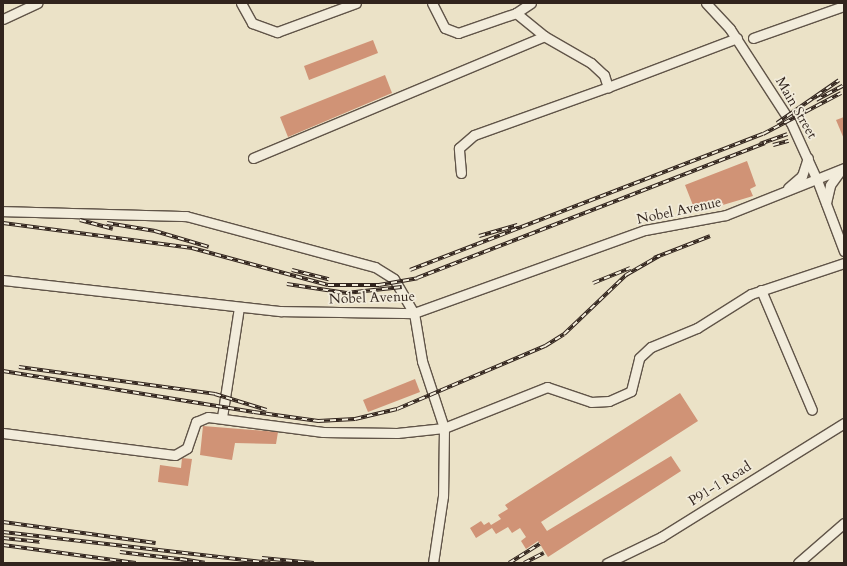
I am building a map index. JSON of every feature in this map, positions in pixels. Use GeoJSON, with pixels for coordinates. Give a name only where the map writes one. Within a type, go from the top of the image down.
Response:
{"type":"FeatureCollection","features":[{"type":"Feature","properties":{"kind":"street"},"geometry":{"type":"LineString","coordinates":[[3,19],[38,3]]}},
{"type":"Feature","properties":{"kind":"street"},"geometry":{"type":"LineString","coordinates":[[242,3],[252,23],[277,32],[356,3]]}},
{"type":"Feature","properties":{"kind":"street"},"geometry":{"type":"LineString","coordinates":[[432,3],[445,28],[458,33],[516,13],[530,3]]}},
{"type":"Feature","properties":{"kind":"street","name":"Main Street"},"geometry":{"type":"LineString","coordinates":[[706,3],[737,38],[809,161],[844,251]]}},
{"type":"Feature","properties":{"kind":"street"},"geometry":{"type":"LineString","coordinates":[[753,38],[844,6]]}},
{"type":"Feature","properties":{"kind":"street"},"geometry":{"type":"LineString","coordinates":[[516,13],[544,36],[591,62],[604,75],[608,87]]}},
{"type":"Feature","properties":{"kind":"street"},"geometry":{"type":"LineString","coordinates":[[253,158],[544,36]]}},
{"type":"Feature","properties":{"kind":"street"},"geometry":{"type":"LineString","coordinates":[[460,173],[459,148],[474,135],[608,87],[737,38]]}},
{"type":"Feature","properties":{"kind":"street"},"geometry":{"type":"LineString","coordinates":[[781,194],[802,176],[809,161],[840,170],[830,185],[826,206]]}},
{"type":"Feature","properties":{"kind":"street","name":"Nobel Avenue"},"geometry":{"type":"LineString","coordinates":[[3,280],[239,307],[327,314],[414,313],[645,230],[715,219],[840,170]]}},
{"type":"Feature","properties":{"kind":"street"},"geometry":{"type":"LineString","coordinates":[[3,211],[158,214],[203,220],[376,267],[394,279],[414,313],[422,362],[444,428],[443,496],[433,563]]}},
{"type":"Feature","properties":{"kind":"street","name":"Main Street"},"geometry":{"type":"LineString","coordinates":[[839,240],[844,264]]}},
{"type":"Feature","properties":{"kind":"street"},"geometry":{"type":"LineString","coordinates":[[3,433],[175,455],[187,448],[193,427],[201,418],[222,417],[353,434],[444,428],[547,387],[591,402],[617,399],[631,390],[644,352],[697,328],[761,290],[844,264]]}},
{"type":"Feature","properties":{"kind":"street"},"geometry":{"type":"LineString","coordinates":[[761,290],[812,410]]}},
{"type":"Feature","properties":{"kind":"street"},"geometry":{"type":"LineString","coordinates":[[222,417],[239,307]]}},
{"type":"Feature","properties":{"kind":"street","name":"P91-1 Road"},"geometry":{"type":"LineString","coordinates":[[607,563],[661,537],[844,423]]}},
{"type":"Feature","properties":{"kind":"street"},"geometry":{"type":"LineString","coordinates":[[798,563],[844,523]]}},
{"type":"Feature","properties":{"kind":"building"},"geometry":{"type":"Polygon","coordinates":[[[373,40],[378,53],[309,80],[304,66],[373,40]]]}},
{"type":"Feature","properties":{"kind":"building"},"geometry":{"type":"Polygon","coordinates":[[[385,75],[392,93],[288,137],[280,117],[385,75]]]}},
{"type":"Feature","properties":{"kind":"building"},"geometry":{"type":"Polygon","coordinates":[[[844,117],[844,139],[836,120],[844,117]]]}},
{"type":"Feature","properties":{"kind":"building"},"geometry":{"type":"Polygon","coordinates":[[[747,161],[756,186],[750,189],[753,196],[696,213],[685,185],[747,161]]]}},
{"type":"Feature","properties":{"kind":"building"},"geometry":{"type":"Polygon","coordinates":[[[415,379],[420,392],[368,412],[363,400],[415,379]]]}},
{"type":"Feature","properties":{"kind":"building"},"geometry":{"type":"Polygon","coordinates":[[[680,393],[698,421],[541,522],[547,531],[671,456],[681,471],[548,557],[538,541],[526,549],[521,541],[526,537],[520,528],[512,533],[508,527],[496,534],[492,528],[476,538],[470,528],[481,521],[484,525],[489,522],[491,525],[501,519],[498,515],[508,509],[505,505],[680,393]]]}},
{"type":"Feature","properties":{"kind":"building"},"geometry":{"type":"Polygon","coordinates":[[[203,426],[278,432],[276,444],[235,443],[232,460],[200,455],[203,426]]]}},
{"type":"Feature","properties":{"kind":"building"},"geometry":{"type":"Polygon","coordinates":[[[182,458],[192,459],[188,486],[158,482],[160,465],[181,468],[182,458]]]}},
{"type":"Feature","properties":{"kind":"railway"},"geometry":{"type":"LineString","coordinates":[[777,123],[839,80]]}},
{"type":"Feature","properties":{"kind":"railway"},"geometry":{"type":"LineString","coordinates":[[816,100],[842,86]]}},
{"type":"Feature","properties":{"kind":"railway"},"geometry":{"type":"LineString","coordinates":[[410,270],[763,134],[841,93]]}},
{"type":"Feature","properties":{"kind":"railway"},"geometry":{"type":"LineString","coordinates":[[760,144],[787,134]]}},
{"type":"Feature","properties":{"kind":"railway"},"geometry":{"type":"LineString","coordinates":[[773,145],[788,141]]}},
{"type":"Feature","properties":{"kind":"railway"},"geometry":{"type":"LineString","coordinates":[[3,223],[192,248],[328,285],[379,285],[417,278],[765,143]]}},
{"type":"Feature","properties":{"kind":"railway"},"geometry":{"type":"LineString","coordinates":[[80,220],[113,229]]}},
{"type":"Feature","properties":{"kind":"railway"},"geometry":{"type":"LineString","coordinates":[[107,223],[155,231],[209,247]]}},
{"type":"Feature","properties":{"kind":"railway"},"geometry":{"type":"LineString","coordinates":[[479,236],[517,225]]}},
{"type":"Feature","properties":{"kind":"railway"},"geometry":{"type":"LineString","coordinates":[[654,258],[710,236]]}},
{"type":"Feature","properties":{"kind":"railway"},"geometry":{"type":"LineString","coordinates":[[3,371],[318,421],[355,419],[397,409],[545,346],[564,334],[626,275],[659,256]]}},
{"type":"Feature","properties":{"kind":"railway"},"geometry":{"type":"LineString","coordinates":[[593,283],[630,268]]}},
{"type":"Feature","properties":{"kind":"railway"},"geometry":{"type":"LineString","coordinates":[[292,270],[329,279]]}},
{"type":"Feature","properties":{"kind":"railway"},"geometry":{"type":"LineString","coordinates":[[287,284],[346,293],[402,287]]}},
{"type":"Feature","properties":{"kind":"railway"},"geometry":{"type":"LineString","coordinates":[[19,367],[215,394],[267,410]]}},
{"type":"Feature","properties":{"kind":"railway"},"geometry":{"type":"LineString","coordinates":[[3,522],[156,543]]}},
{"type":"Feature","properties":{"kind":"railway"},"geometry":{"type":"LineString","coordinates":[[3,532],[270,563]]}},
{"type":"Feature","properties":{"kind":"railway"},"geometry":{"type":"LineString","coordinates":[[3,538],[40,542]]}},
{"type":"Feature","properties":{"kind":"railway"},"geometry":{"type":"LineString","coordinates":[[509,563],[539,544]]}},
{"type":"Feature","properties":{"kind":"railway"},"geometry":{"type":"LineString","coordinates":[[3,545],[136,563]]}},
{"type":"Feature","properties":{"kind":"railway"},"geometry":{"type":"LineString","coordinates":[[120,552],[187,560]]}},
{"type":"Feature","properties":{"kind":"railway"},"geometry":{"type":"LineString","coordinates":[[524,563],[544,553]]}},
{"type":"Feature","properties":{"kind":"railway"},"geometry":{"type":"LineString","coordinates":[[262,558],[314,563]]}},
{"type":"Feature","properties":{"kind":"railway"},"geometry":{"type":"LineString","coordinates":[[181,559],[205,563]]}}]}
